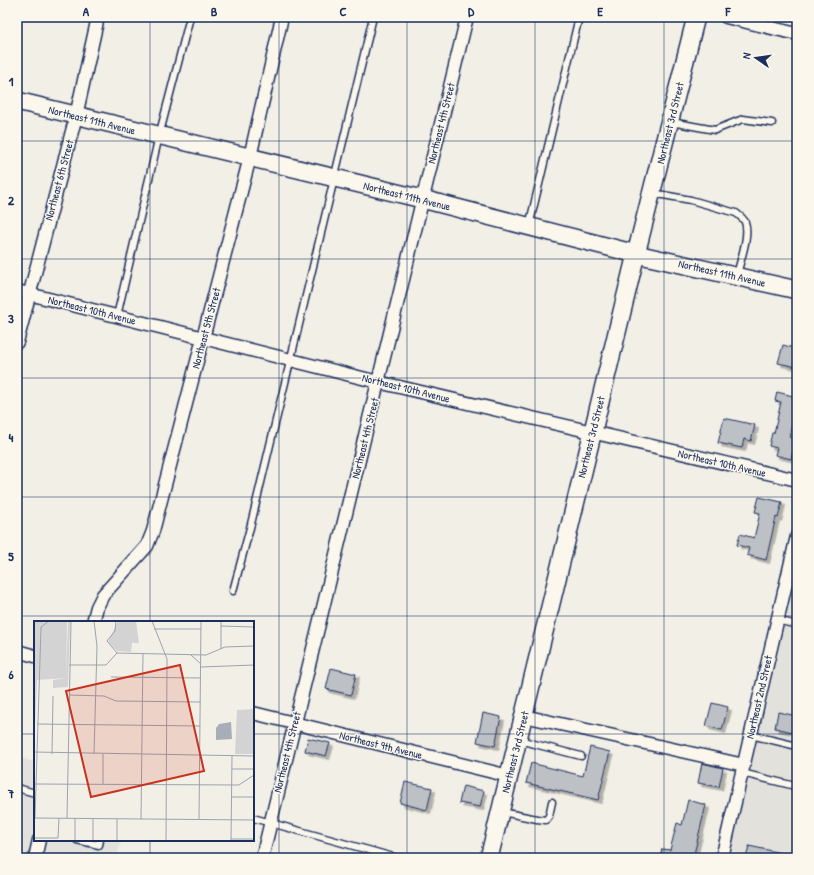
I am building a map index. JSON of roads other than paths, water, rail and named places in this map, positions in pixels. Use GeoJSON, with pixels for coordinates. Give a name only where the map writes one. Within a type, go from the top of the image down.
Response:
{"type":"FeatureCollection","features":[{"type":"Feature","properties":{"kind":"street","name":"Northeast 6th Street"},"geometry":{"type":"LineString","coordinates":[[17,342],[23,293],[76,116],[98,17]]}},
{"type":"Feature","properties":{"kind":"street","name":"Northeast 5th Street"},"geometry":{"type":"LineString","coordinates":[[93,621],[97,607],[103,595],[147,546],[153,531],[250,157],[282,17]]}},
{"type":"Feature","properties":{"kind":"street","name":"Northeast 4th Street"},"geometry":{"type":"LineString","coordinates":[[262,858],[467,17]]}},
{"type":"Feature","properties":{"kind":"street","name":"Northeast 3rd Street"},"geometry":{"type":"LineString","coordinates":[[489,858],[636,254],[696,17]]}},
{"type":"Feature","properties":{"kind":"street"},"geometry":{"type":"LineString","coordinates":[[726,17],[797,34]]}},
{"type":"Feature","properties":{"kind":"street","name":"Northeast 11th Avenue"},"geometry":{"type":"LineString","coordinates":[[17,101],[422,199],[636,254],[797,290]]}},
{"type":"Feature","properties":{"kind":"street","name":"Northeast 10th Avenue"},"geometry":{"type":"LineString","coordinates":[[23,293],[378,382],[797,480]]}},
{"type":"Feature","properties":{"kind":"street","name":"Northeast 2nd Street"},"geometry":{"type":"LineString","coordinates":[[722,858],[797,536]]}},
{"type":"Feature","properties":{"kind":"street"},"geometry":{"type":"LineString","coordinates":[[17,651],[34,656]]}},
{"type":"Feature","properties":{"kind":"street","name":"Northeast 9th Avenue"},"geometry":{"type":"LineString","coordinates":[[254,713],[509,776]]}},
{"type":"Feature","properties":{"kind":"street"},"geometry":{"type":"LineString","coordinates":[[524,716],[743,769]]}},
{"type":"Feature","properties":{"kind":"street"},"geometry":{"type":"LineString","coordinates":[[35,858],[39,841]]}},
{"type":"Feature","properties":{"kind":"lane"},"geometry":{"type":"LineString","coordinates":[[117,316],[159,136],[190,17]]}},
{"type":"Feature","properties":{"kind":"lane"},"geometry":{"type":"LineString","coordinates":[[233,591],[291,360],[373,17]]}},
{"type":"Feature","properties":{"kind":"lane"},"geometry":{"type":"LineString","coordinates":[[529,226],[579,17]]}},
{"type":"Feature","properties":{"kind":"lane"},"geometry":{"type":"LineString","coordinates":[[670,122],[715,130],[743,119],[772,123]]}},
{"type":"Feature","properties":{"kind":"lane"},"geometry":{"type":"LineString","coordinates":[[652,193],[691,200],[736,213],[742,217],[746,224],[746,235],[737,276]]}},
{"type":"Feature","properties":{"kind":"lane"},"geometry":{"type":"LineString","coordinates":[[777,620],[797,625]]}},
{"type":"Feature","properties":{"kind":"lane"},"geometry":{"type":"LineString","coordinates":[[751,735],[797,746]]}},
{"type":"Feature","properties":{"kind":"lane"},"geometry":{"type":"LineString","coordinates":[[518,740],[581,756]]}},
{"type":"Feature","properties":{"kind":"lane"},"geometry":{"type":"LineString","coordinates":[[743,769],[797,788]]}},
{"type":"Feature","properties":{"kind":"lane"},"geometry":{"type":"LineString","coordinates":[[17,788],[34,793]]}},
{"type":"Feature","properties":{"kind":"lane"},"geometry":{"type":"LineString","coordinates":[[500,812],[546,820],[549,816],[552,802]]}},
{"type":"Feature","properties":{"kind":"lane"},"geometry":{"type":"LineString","coordinates":[[254,818],[397,858]]}},
{"type":"Feature","properties":{"kind":"lane"},"geometry":{"type":"LineString","coordinates":[[81,841],[99,845],[100,841]]}}]}
